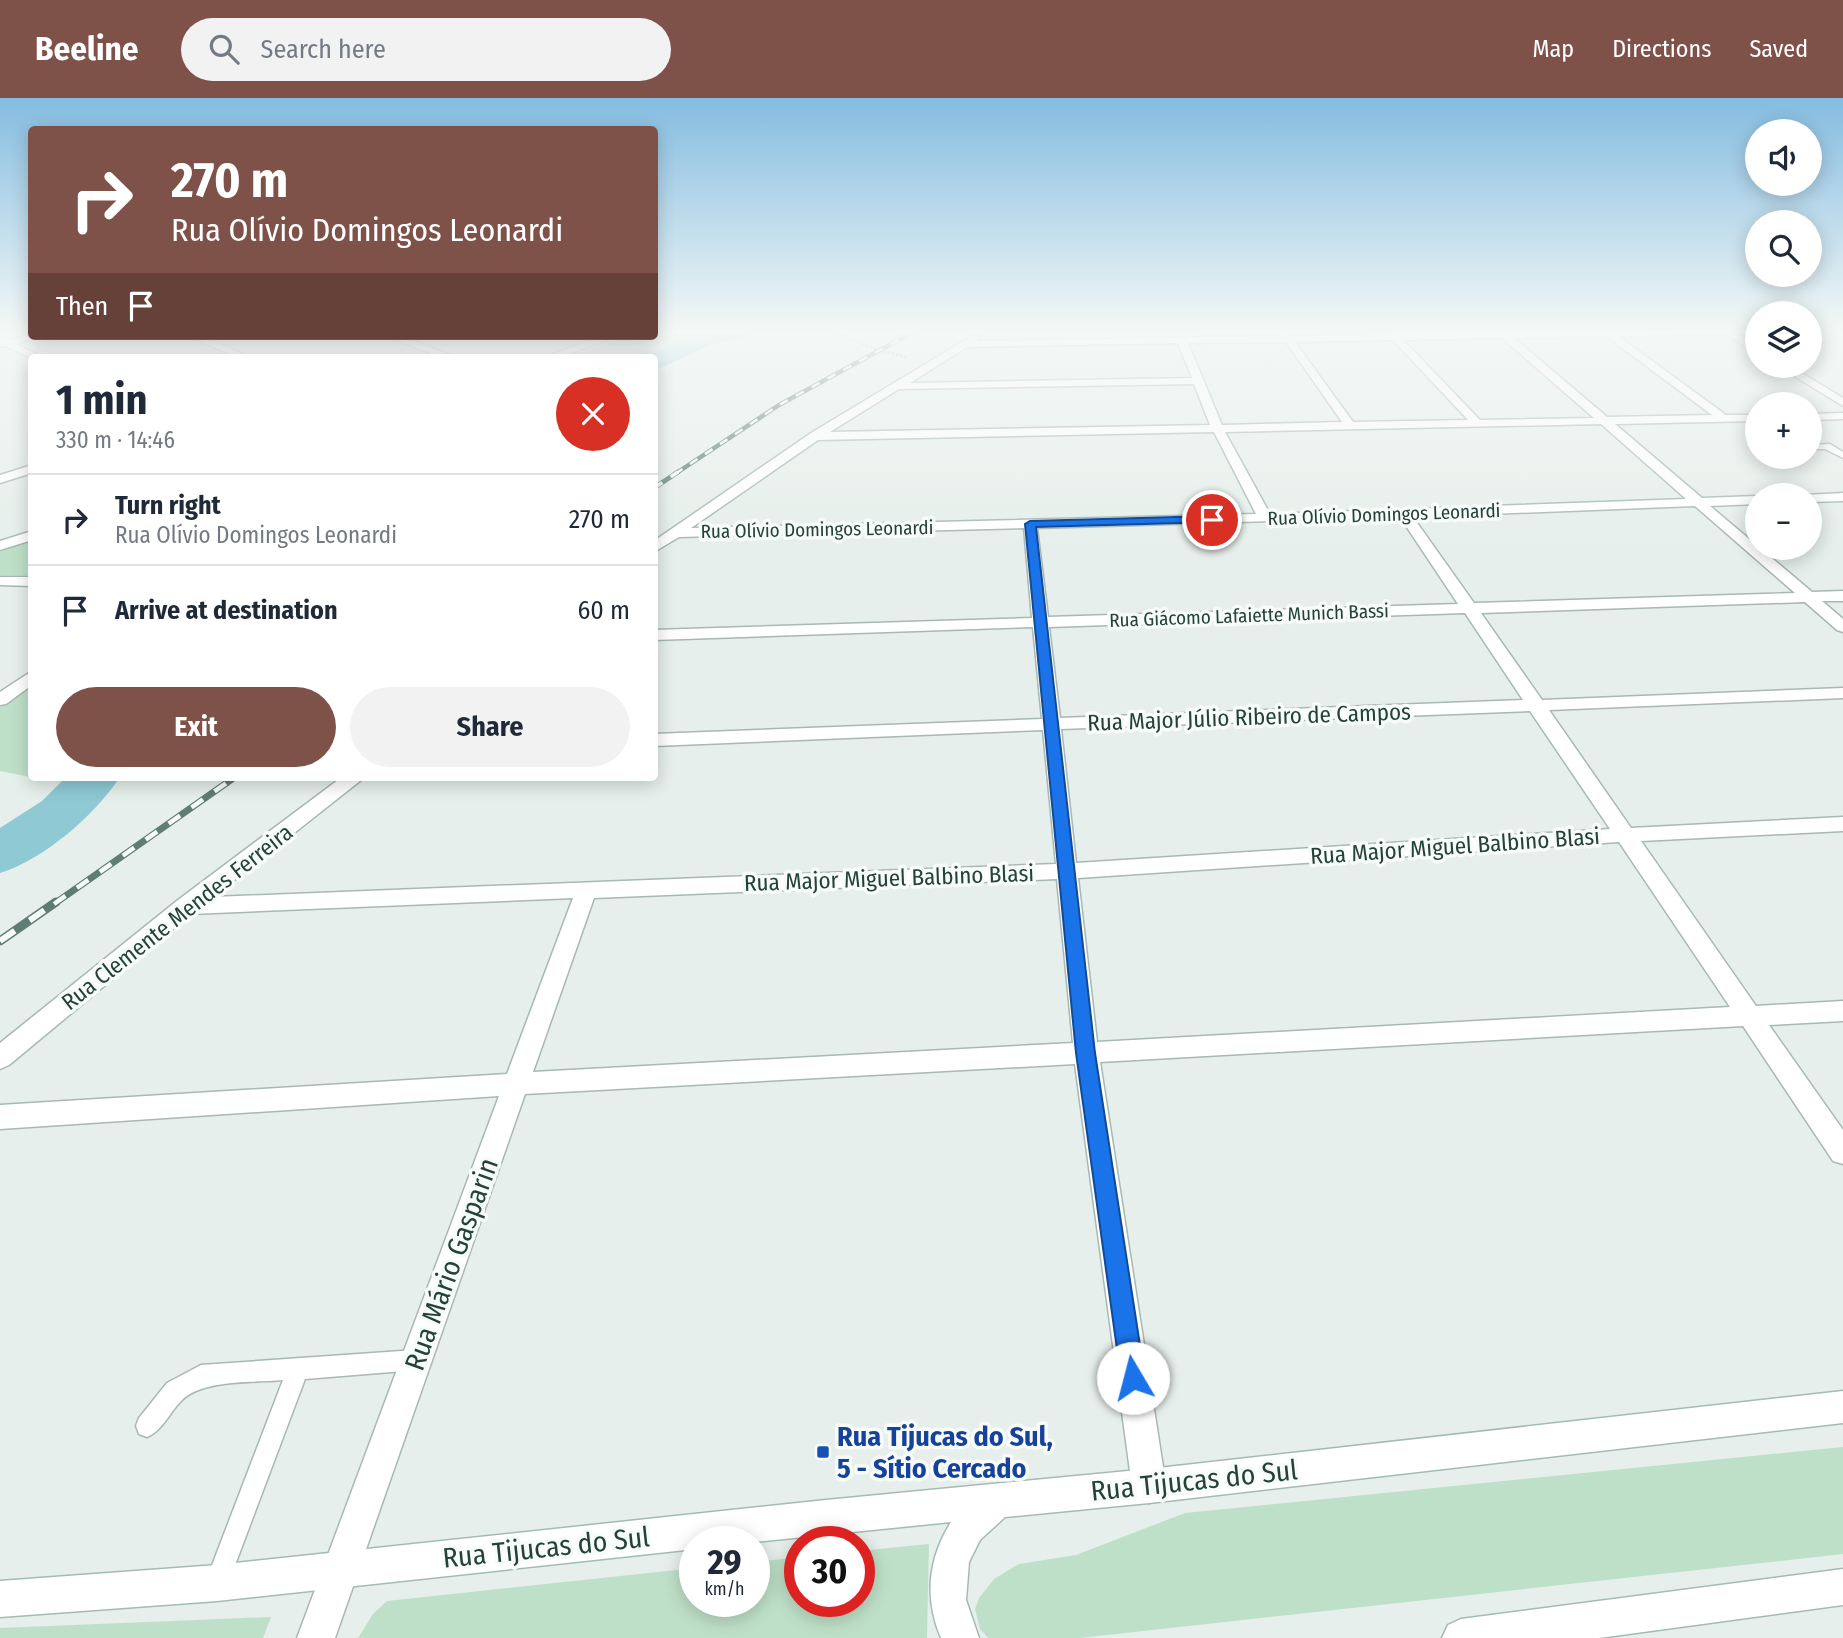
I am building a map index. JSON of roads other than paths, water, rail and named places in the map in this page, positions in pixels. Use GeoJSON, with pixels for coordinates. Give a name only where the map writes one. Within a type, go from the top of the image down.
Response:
{"type":"FeatureCollection","features":[{"type":"Feature","properties":{"kind":"street"},"geometry":{"type":"LineString","coordinates":[[658,545],[867,403]]}},
{"type":"Feature","properties":{"kind":"street"},"geometry":{"type":"LineString","coordinates":[[1208,403],[1265,518]]}},
{"type":"Feature","properties":{"kind":"street"},"geometry":{"type":"LineString","coordinates":[[1334,403],[1350,426]]}},
{"type":"Feature","properties":{"kind":"street"},"geometry":{"type":"LineString","coordinates":[[1458,403],[1478,424]]}},
{"type":"Feature","properties":{"kind":"street"},"geometry":{"type":"LineString","coordinates":[[1582,403],[1843,627]]}},
{"type":"Feature","properties":{"kind":"street"},"geometry":{"type":"LineString","coordinates":[[1702,403],[1724,419]]}},
{"type":"Feature","properties":{"kind":"street"},"geometry":{"type":"LineString","coordinates":[[1822,417],[1843,416]]}},
{"type":"Feature","properties":{"kind":"street"},"geometry":{"type":"LineString","coordinates":[[815,436],[1745,418]]}},
{"type":"Feature","properties":{"kind":"street"},"geometry":{"type":"LineString","coordinates":[[0,463],[17,474]]}},
{"type":"Feature","properties":{"kind":"street"},"geometry":{"type":"LineString","coordinates":[[0,479],[28,470]]}},
{"type":"Feature","properties":{"kind":"street"},"geometry":{"type":"LineString","coordinates":[[1822,498],[1843,497]]}},
{"type":"Feature","properties":{"kind":"street","name":"Rua Olívio Domingos Leonardi"},"geometry":{"type":"LineString","coordinates":[[674,533],[1265,518],[1745,500]]}},
{"type":"Feature","properties":{"kind":"street"},"geometry":{"type":"LineString","coordinates":[[1404,513],[1843,1152]]}},
{"type":"Feature","properties":{"kind":"street"},"geometry":{"type":"LineString","coordinates":[[1030,524],[1086,1053],[1149,1486]]}},
{"type":"Feature","properties":{"kind":"street"},"geometry":{"type":"LineString","coordinates":[[0,546],[28,536]]}},
{"type":"Feature","properties":{"kind":"street"},"geometry":{"type":"LineString","coordinates":[[0,581],[28,582]]}},
{"type":"Feature","properties":{"kind":"street","name":"Rua Giácomo Lafaiette Munich Bassi"},"geometry":{"type":"LineString","coordinates":[[658,635],[1843,596]]}},
{"type":"Feature","properties":{"kind":"street"},"geometry":{"type":"LineString","coordinates":[[0,687],[25,681]]}},
{"type":"Feature","properties":{"kind":"street"},"geometry":{"type":"LineString","coordinates":[[0,700],[25,681]]}},
{"type":"Feature","properties":{"kind":"street","name":"Rua Major Júlio Ribeiro de Campos"},"geometry":{"type":"LineString","coordinates":[[658,740],[1843,693]]}},
{"type":"Feature","properties":{"kind":"street","name":"Rua Clemente Mendes Ferreira"},"geometry":{"type":"LineString","coordinates":[[0,1058],[187,906],[350,781]]}},
{"type":"Feature","properties":{"kind":"street","name":"Rua Major Miguel Balbino Blasi"},"geometry":{"type":"LineString","coordinates":[[187,906],[1067,871],[1626,835],[1843,824]]}},
{"type":"Feature","properties":{"kind":"street","name":"Rua Mário Gasparin"},"geometry":{"type":"LineString","coordinates":[[316,1638],[586,891]]}},
{"type":"Feature","properties":{"kind":"street"},"geometry":{"type":"LineString","coordinates":[[0,1117],[516,1084],[1843,1011]]}},
{"type":"Feature","properties":{"kind":"street","name":"Rua Tijucas do Sul"},"geometry":{"type":"LineString","coordinates":[[0,1599],[217,1583],[1149,1486],[1843,1407]]}},
{"type":"Feature","properties":{"kind":"street"},"geometry":{"type":"LineString","coordinates":[[960,1638],[948,1602],[948,1575],[954,1550],[964,1529],[980,1512],[999,1501]]}},
{"type":"Feature","properties":{"kind":"street"},"geometry":{"type":"LineString","coordinates":[[1461,1638],[1843,1587]]}},
{"type":"Feature","properties":{"kind":"lane"},"geometry":{"type":"LineString","coordinates":[[1822,446],[1827,446],[1843,456]]}},
{"type":"Feature","properties":{"kind":"lane"},"geometry":{"type":"LineString","coordinates":[[147,1426],[175,1391],[201,1376],[416,1360]]}},
{"type":"Feature","properties":{"kind":"lane"},"geometry":{"type":"LineString","coordinates":[[217,1583],[298,1369]]}},
{"type":"Feature","properties":{"kind":"waterway"},"geometry":{"type":"LineString","coordinates":[[0,854],[60,813],[91,781]]}},
{"type":"Feature","properties":{"kind":"railway"},"geometry":{"type":"LineString","coordinates":[[675,474],[783,403]]}},
{"type":"Feature","properties":{"kind":"railway"},"geometry":{"type":"LineString","coordinates":[[658,485],[675,474]]}},
{"type":"Feature","properties":{"kind":"railway"},"geometry":{"type":"LineString","coordinates":[[54,904],[229,781]]}},
{"type":"Feature","properties":{"kind":"railway"},"geometry":{"type":"LineString","coordinates":[[0,941],[56,902]]}},
{"type":"Feature","properties":{"kind":"place","name":"Rua Tijucas do Sul, 5 - Sítio Cercado"},"geometry":{"type":"Point","coordinates":[823,1452]}}]}
